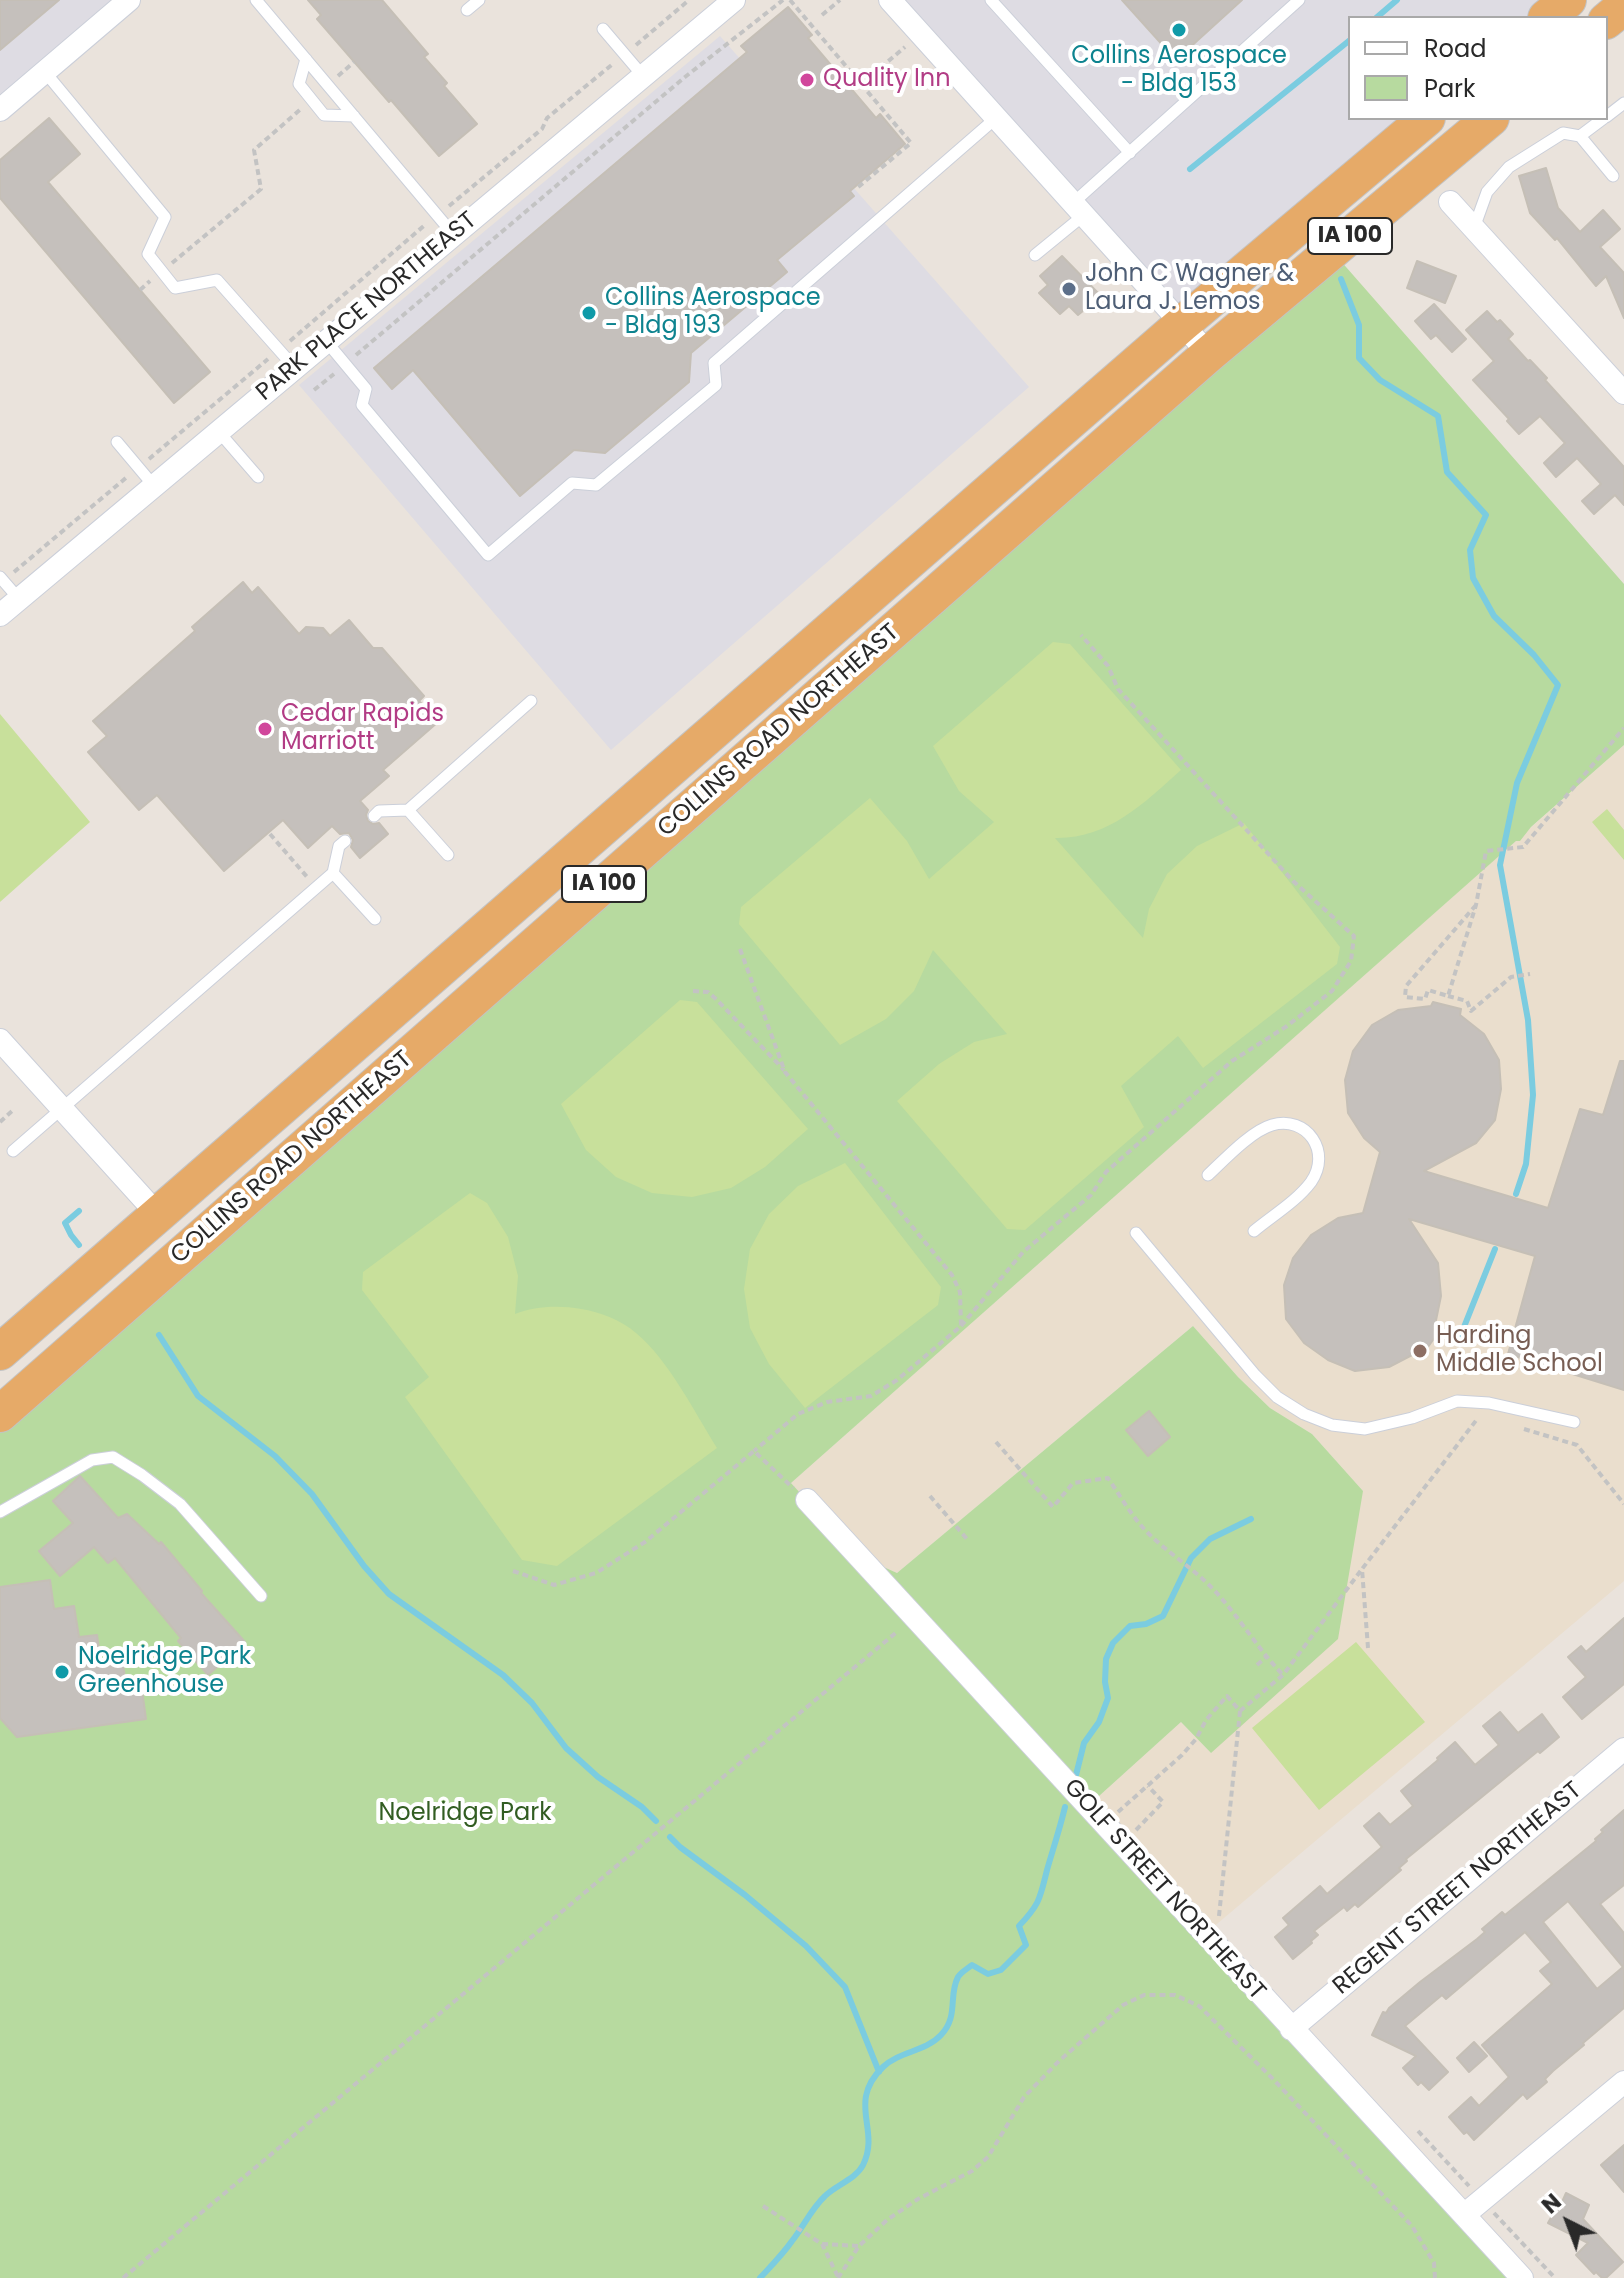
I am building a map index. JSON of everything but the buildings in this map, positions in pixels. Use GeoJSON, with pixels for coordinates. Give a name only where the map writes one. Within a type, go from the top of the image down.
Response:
{"type":"FeatureCollection","features":[{"type":"Feature","properties":{"kind":"highway"},"geometry":{"type":"LineString","coordinates":[[1548,16],[1568,0]]}},
{"type":"Feature","properties":{"kind":"highway"},"geometry":{"type":"LineString","coordinates":[[1608,19],[1624,6]]}},
{"type":"Feature","properties":{"kind":"highway","name":"COLLINS ROAD NORTHEAST"},"geometry":{"type":"LineString","coordinates":[[0,1352],[1182,324],[1425,120]]}},
{"type":"Feature","properties":{"kind":"highway","name":"COLLINS ROAD NORTHEAST"},"geometry":{"type":"LineString","coordinates":[[0,1414],[1209,354],[1489,120]]}},
{"type":"Feature","properties":{"kind":"highway","name":"COLLINS ROAD NORTHEAST"},"geometry":{"type":"LineString","coordinates":[[0,1390],[160,1246],[159,1216]]}},
{"type":"Feature","properties":{"kind":"street"},"geometry":{"type":"LineString","coordinates":[[0,110],[129,0]]}},
{"type":"Feature","properties":{"kind":"street","name":"PARK PLACE NORTHEAST"},"geometry":{"type":"LineString","coordinates":[[0,615],[734,0]]}},
{"type":"Feature","properties":{"kind":"street"},"geometry":{"type":"LineString","coordinates":[[890,0],[1209,354]]}},
{"type":"Feature","properties":{"kind":"street"},"geometry":{"type":"LineString","coordinates":[[1450,202],[1624,393]]}},
{"type":"Feature","properties":{"kind":"street"},"geometry":{"type":"LineString","coordinates":[[0,1040],[159,1216]]}},
{"type":"Feature","properties":{"kind":"street","name":"GOLF STREET NORTHEAST"},"geometry":{"type":"LineString","coordinates":[[807,1500],[1522,2278]]}},
{"type":"Feature","properties":{"kind":"street","name":"REGENT STREET NORTHEAST"},"geometry":{"type":"LineString","coordinates":[[1291,2029],[1624,1749]]}},
{"type":"Feature","properties":{"kind":"street"},"geometry":{"type":"LineString","coordinates":[[1464,2215],[1624,2082]]}},
{"type":"Feature","properties":{"kind":"lane"},"geometry":{"type":"LineString","coordinates":[[256,0],[453,234]]}},
{"type":"Feature","properties":{"kind":"lane"},"geometry":{"type":"LineString","coordinates":[[467,10],[479,0]]}},
{"type":"Feature","properties":{"kind":"lane"},"geometry":{"type":"LineString","coordinates":[[991,0],[1130,153]]}},
{"type":"Feature","properties":{"kind":"lane"},"geometry":{"type":"LineString","coordinates":[[1035,255],[1130,153],[1299,0]]}},
{"type":"Feature","properties":{"kind":"lane"},"geometry":{"type":"LineString","coordinates":[[603,29],[643,76]]}},
{"type":"Feature","properties":{"kind":"lane"},"geometry":{"type":"LineString","coordinates":[[306,59],[299,84],[311,100],[324,115],[354,116]]}},
{"type":"Feature","properties":{"kind":"lane"},"geometry":{"type":"LineString","coordinates":[[45,72],[165,217],[148,254],[175,288],[217,280],[295,368]]}},
{"type":"Feature","properties":{"kind":"lane"},"geometry":{"type":"LineString","coordinates":[[326,341],[366,389],[362,405],[488,555],[572,483],[596,485],[716,385],[714,363],[996,118]]}},
{"type":"Feature","properties":{"kind":"lane"},"geometry":{"type":"LineString","coordinates":[[1580,136],[1601,120]]}},
{"type":"Feature","properties":{"kind":"lane"},"geometry":{"type":"LineString","coordinates":[[1474,228],[1487,192],[1509,167],[1563,133],[1580,136],[1613,176]]}},
{"type":"Feature","properties":{"kind":"lane"},"geometry":{"type":"LineString","coordinates":[[219,432],[258,477]]}},
{"type":"Feature","properties":{"kind":"lane"},"geometry":{"type":"LineString","coordinates":[[117,442],[154,486]]}},
{"type":"Feature","properties":{"kind":"lane"},"geometry":{"type":"LineString","coordinates":[[2,579],[19,599]]}},
{"type":"Feature","properties":{"kind":"lane"},"geometry":{"type":"LineString","coordinates":[[374,816],[379,811],[408,810],[531,701]]}},
{"type":"Feature","properties":{"kind":"lane"},"geometry":{"type":"LineString","coordinates":[[408,810],[448,855]]}},
{"type":"Feature","properties":{"kind":"lane"},"geometry":{"type":"LineString","coordinates":[[13,1151],[333,873],[339,846],[345,841]]}},
{"type":"Feature","properties":{"kind":"lane"},"geometry":{"type":"LineString","coordinates":[[333,873],[375,919]]}},
{"type":"Feature","properties":{"kind":"lane"},"geometry":{"type":"LineString","coordinates":[[1208,1175],[1268,1125],[1285,1122],[1300,1125],[1313,1137],[1318,1151],[1318,1167],[1312,1180],[1254,1231]]}},
{"type":"Feature","properties":{"kind":"lane"},"geometry":{"type":"LineString","coordinates":[[1136,1233],[1255,1375],[1277,1397],[1304,1414],[1332,1425],[1365,1429],[1412,1418],[1457,1401],[1489,1403],[1574,1422]]}},
{"type":"Feature","properties":{"kind":"lane"},"geometry":{"type":"LineString","coordinates":[[0,1512],[92,1460],[113,1457],[180,1504],[261,1596]]}},
{"type":"Feature","properties":{"kind":"path","name":"PARK PLACE NORTHEAST"},"geometry":{"type":"LineString","coordinates":[[2,579],[542,129],[547,118],[689,0]]}},
{"type":"Feature","properties":{"kind":"path","name":"PARK PLACE NORTHEAST"},"geometry":{"type":"LineString","coordinates":[[314,390],[685,77],[783,0]]}},
{"type":"Feature","properties":{"kind":"path"},"geometry":{"type":"LineString","coordinates":[[790,0],[911,143],[857,188]]}},
{"type":"Feature","properties":{"kind":"path"},"geometry":{"type":"LineString","coordinates":[[822,15],[840,0]]}},
{"type":"Feature","properties":{"kind":"path"},"geometry":{"type":"LineString","coordinates":[[873,74],[920,34]]}},
{"type":"Feature","properties":{"kind":"path"},"geometry":{"type":"LineString","coordinates":[[328,85],[354,62]]}},
{"type":"Feature","properties":{"kind":"path"},"geometry":{"type":"LineString","coordinates":[[140,290],[261,189],[254,150],[311,100]]}},
{"type":"Feature","properties":{"kind":"path"},"geometry":{"type":"LineString","coordinates":[[513,1571],[554,1585],[596,1573],[645,1542],[798,1414],[827,1402],[871,1396],[897,1380],[961,1326],[1023,1252],[1091,1195],[1106,1172],[1232,1061],[1287,1026],[1332,991],[1351,961],[1354,936],[1293,881],[1118,689],[1108,666],[1081,635]]}},
{"type":"Feature","properties":{"kind":"path"},"geometry":{"type":"LineString","coordinates":[[1448,996],[1476,905],[1486,851],[1523,847],[1624,728]]}},
{"type":"Feature","properties":{"kind":"path"},"geometry":{"type":"LineString","coordinates":[[270,834],[317,887]]}},
{"type":"Feature","properties":{"kind":"path"},"geometry":{"type":"LineString","coordinates":[[1476,905],[1406,986],[1405,997],[1425,999],[1428,990],[1467,1001],[1471,1011],[1511,977],[1530,974]]}},
{"type":"Feature","properties":{"kind":"path"},"geometry":{"type":"LineString","coordinates":[[740,949],[785,1072]]}},
{"type":"Feature","properties":{"kind":"path"},"geometry":{"type":"LineString","coordinates":[[693,991],[708,992],[785,1072],[952,1275],[960,1292],[961,1326]]}},
{"type":"Feature","properties":{"kind":"path"},"geometry":{"type":"LineString","coordinates":[[0,1122],[12,1111]]}},
{"type":"Feature","properties":{"kind":"path"},"geometry":{"type":"LineString","coordinates":[[1219,1916],[1240,1711],[1283,1675],[1489,1403]]}},
{"type":"Feature","properties":{"kind":"path"},"geometry":{"type":"LineString","coordinates":[[1521,1428],[1577,1445],[1624,1504]]}},
{"type":"Feature","properties":{"kind":"path"},"geometry":{"type":"LineString","coordinates":[[996,1442],[1053,1507],[1073,1483],[1108,1478],[1149,1534],[1215,1591],[1283,1675]]}},
{"type":"Feature","properties":{"kind":"path"},"geometry":{"type":"LineString","coordinates":[[754,1451],[807,1500]]}},
{"type":"Feature","properties":{"kind":"path"},"geometry":{"type":"LineString","coordinates":[[930,1496],[967,1539]]}},
{"type":"Feature","properties":{"kind":"path"},"geometry":{"type":"LineString","coordinates":[[1362,1569],[1368,1648]]}},
{"type":"Feature","properties":{"kind":"path"},"geometry":{"type":"LineString","coordinates":[[123,2278],[914,1618]]}},
{"type":"Feature","properties":{"kind":"path"},"geometry":{"type":"LineString","coordinates":[[1257,1665],[1266,1657]]}},
{"type":"Feature","properties":{"kind":"path"},"geometry":{"type":"LineString","coordinates":[[1104,1824],[1196,1739],[1206,1720],[1227,1696],[1240,1711]]}},
{"type":"Feature","properties":{"kind":"path"},"geometry":{"type":"LineString","coordinates":[[1148,1786],[1163,1802],[1154,1811]]}},
{"type":"Feature","properties":{"kind":"path"},"geometry":{"type":"LineString","coordinates":[[838,2277],[859,2246],[887,2220],[918,2199],[972,2171],[988,2157],[1024,2097],[1059,2061],[1123,2005],[1144,1995],[1175,1995],[1199,2006],[1412,2226],[1434,2263],[1435,2278]]}},
{"type":"Feature","properties":{"kind":"path"},"geometry":{"type":"LineString","coordinates":[[763,2206],[822,2244],[838,2277]]}},
{"type":"Feature","properties":{"kind":"path"},"geometry":{"type":"LineString","coordinates":[[822,2244],[859,2246]]}},
{"type":"Feature","properties":{"kind":"shaded area"},"geometry":{"type":"Polygon","coordinates":[[[0,0],[129,0],[0,110],[0,0]]]}},
{"type":"Feature","properties":{"kind":"shaded area"},"geometry":{"type":"Polygon","coordinates":[[[890,0],[1568,0],[1548,16],[1348,16],[1348,120],[1425,120],[1182,324],[890,0]]]}},
{"type":"Feature","properties":{"kind":"shaded area"},"geometry":{"type":"Polygon","coordinates":[[[720,36],[1029,387],[611,750],[299,385],[720,36]]]}},
{"type":"Feature","properties":{"kind":"shaded area","name":"Harding Middle School"},"geometry":{"type":"Polygon","coordinates":[[[1624,745],[1624,1581],[1205,1934],[1088,1806],[1181,1722],[1211,1753],[1363,1491],[1312,1434],[1270,1408],[1193,1326],[897,1573],[857,1555],[791,1483],[1624,745]]]}},
{"type":"Feature","properties":{"kind":"green space","name":"Noelridge Park"},"geometry":{"type":"Polygon","coordinates":[[[1332,251],[1624,584],[1624,745],[1531,827],[1520,841],[1516,841],[791,1483],[857,1555],[897,1573],[1193,1326],[1270,1408],[1312,1434],[1363,1491],[1338,1639],[1211,1753],[1181,1722],[1088,1806],[1522,2278],[0,2278],[0,1414],[1332,251]]]}},
{"type":"Feature","properties":{"kind":"green space"},"geometry":{"type":"Polygon","coordinates":[[[1053,642],[1070,644],[1181,770],[1138,807],[1108,826],[1092,833],[1055,838],[1143,938],[1149,909],[1167,874],[1197,846],[1244,823],[1340,947],[1337,964],[1203,1068],[1178,1036],[1121,1086],[1144,1127],[1025,1230],[1007,1229],[897,1101],[939,1064],[974,1042],[1007,1034],[933,950],[914,991],[886,1019],[840,1045],[739,924],[741,907],[870,798],[907,841],[929,879],[994,822],[959,791],[933,746],[1053,642]]]}},
{"type":"Feature","properties":{"kind":"green space"},"geometry":{"type":"Polygon","coordinates":[[[0,714],[90,822],[0,902],[0,714]]]}},
{"type":"Feature","properties":{"kind":"green space"},"geometry":{"type":"Polygon","coordinates":[[[1607,809],[1624,830],[1624,860],[1592,822],[1607,809]]]}},
{"type":"Feature","properties":{"kind":"green space"},"geometry":{"type":"Polygon","coordinates":[[[680,1000],[697,1002],[808,1129],[765,1167],[731,1188],[692,1197],[652,1193],[616,1177],[586,1150],[561,1104],[680,1000]]]}},
{"type":"Feature","properties":{"kind":"green space"},"geometry":{"type":"Polygon","coordinates":[[[845,1163],[941,1287],[938,1305],[805,1408],[769,1364],[750,1328],[744,1289],[750,1249],[769,1214],[798,1186],[845,1163]]]}},
{"type":"Feature","properties":{"kind":"green space"},"geometry":{"type":"Polygon","coordinates":[[[470,1193],[487,1203],[508,1237],[518,1276],[515,1314],[539,1308],[573,1308],[603,1314],[630,1328],[648,1344],[670,1372],[717,1448],[557,1566],[522,1560],[405,1397],[429,1377],[362,1290],[363,1272],[470,1193]]]}},
{"type":"Feature","properties":{"kind":"green space"},"geometry":{"type":"Polygon","coordinates":[[[1356,1642],[1425,1722],[1319,1810],[1252,1728],[1356,1642]]]}},
{"type":"Feature","properties":{"kind":"waterway"},"geometry":{"type":"LineString","coordinates":[[1378,16],[1397,0]]}},
{"type":"Feature","properties":{"kind":"waterway"},"geometry":{"type":"LineString","coordinates":[[1190,169],[1348,42]]}},
{"type":"Feature","properties":{"kind":"waterway"},"geometry":{"type":"LineString","coordinates":[[1341,279],[1359,325],[1359,358],[1380,380],[1438,416],[1447,472],[1486,515],[1470,550],[1473,578],[1494,616],[1534,655],[1558,685],[1517,783],[1500,865],[1528,1020],[1533,1095],[1526,1164],[1516,1194]]}},
{"type":"Feature","properties":{"kind":"waterway"},"geometry":{"type":"LineString","coordinates":[[79,1211],[65,1223],[79,1245]]}},
{"type":"Feature","properties":{"kind":"waterway"},"geometry":{"type":"LineString","coordinates":[[1460,1337],[1495,1249]]}},
{"type":"Feature","properties":{"kind":"waterway"},"geometry":{"type":"LineString","coordinates":[[159,1335],[198,1396],[275,1456],[312,1494],[364,1566],[389,1594],[503,1675],[532,1703],[566,1748],[656,1821]]}},
{"type":"Feature","properties":{"kind":"waterway"},"geometry":{"type":"LineString","coordinates":[[1076,1775],[1084,1743],[1099,1722],[1108,1698],[1106,1659],[1113,1643],[1130,1626],[1146,1624],[1163,1616],[1191,1558],[1210,1539],[1251,1519]]}},
{"type":"Feature","properties":{"kind":"waterway"},"geometry":{"type":"LineString","coordinates":[[760,2278],[788,2246],[820,2201],[856,2174],[863,2165],[869,2140],[865,2104],[872,2080],[890,2062],[928,2045],[941,2035],[950,2021],[955,1984],[962,1972],[972,1965],[988,1974],[1001,1970],[1026,1945],[1019,1926],[1041,1894],[1065,1807]]}},
{"type":"Feature","properties":{"kind":"waterway"},"geometry":{"type":"LineString","coordinates":[[670,1837],[806,1946],[845,1987],[879,2072]]}},
{"type":"Feature","properties":{"kind":"place","name":"Collins Aerospace - Bldg 153"},"geometry":{"type":"Point","coordinates":[1179,30]}},
{"type":"Feature","properties":{"kind":"place","name":"Quality Inn"},"geometry":{"type":"Point","coordinates":[807,80]}},
{"type":"Feature","properties":{"kind":"place","name":"John C Wagner & Laura J. Lemos"},"geometry":{"type":"Point","coordinates":[1069,289]}},
{"type":"Feature","properties":{"kind":"place","name":"Collins Aerospace - Bldg 193"},"geometry":{"type":"Point","coordinates":[589,313]}},
{"type":"Feature","properties":{"kind":"place","name":"Cedar Rapids Marriott"},"geometry":{"type":"Point","coordinates":[265,729]}},
{"type":"Feature","properties":{"kind":"place","name":"Harding Middle School"},"geometry":{"type":"Point","coordinates":[1420,1351]}},
{"type":"Feature","properties":{"kind":"place","name":"Noelridge Park Greenhouse"},"geometry":{"type":"Point","coordinates":[62,1672]}}]}
